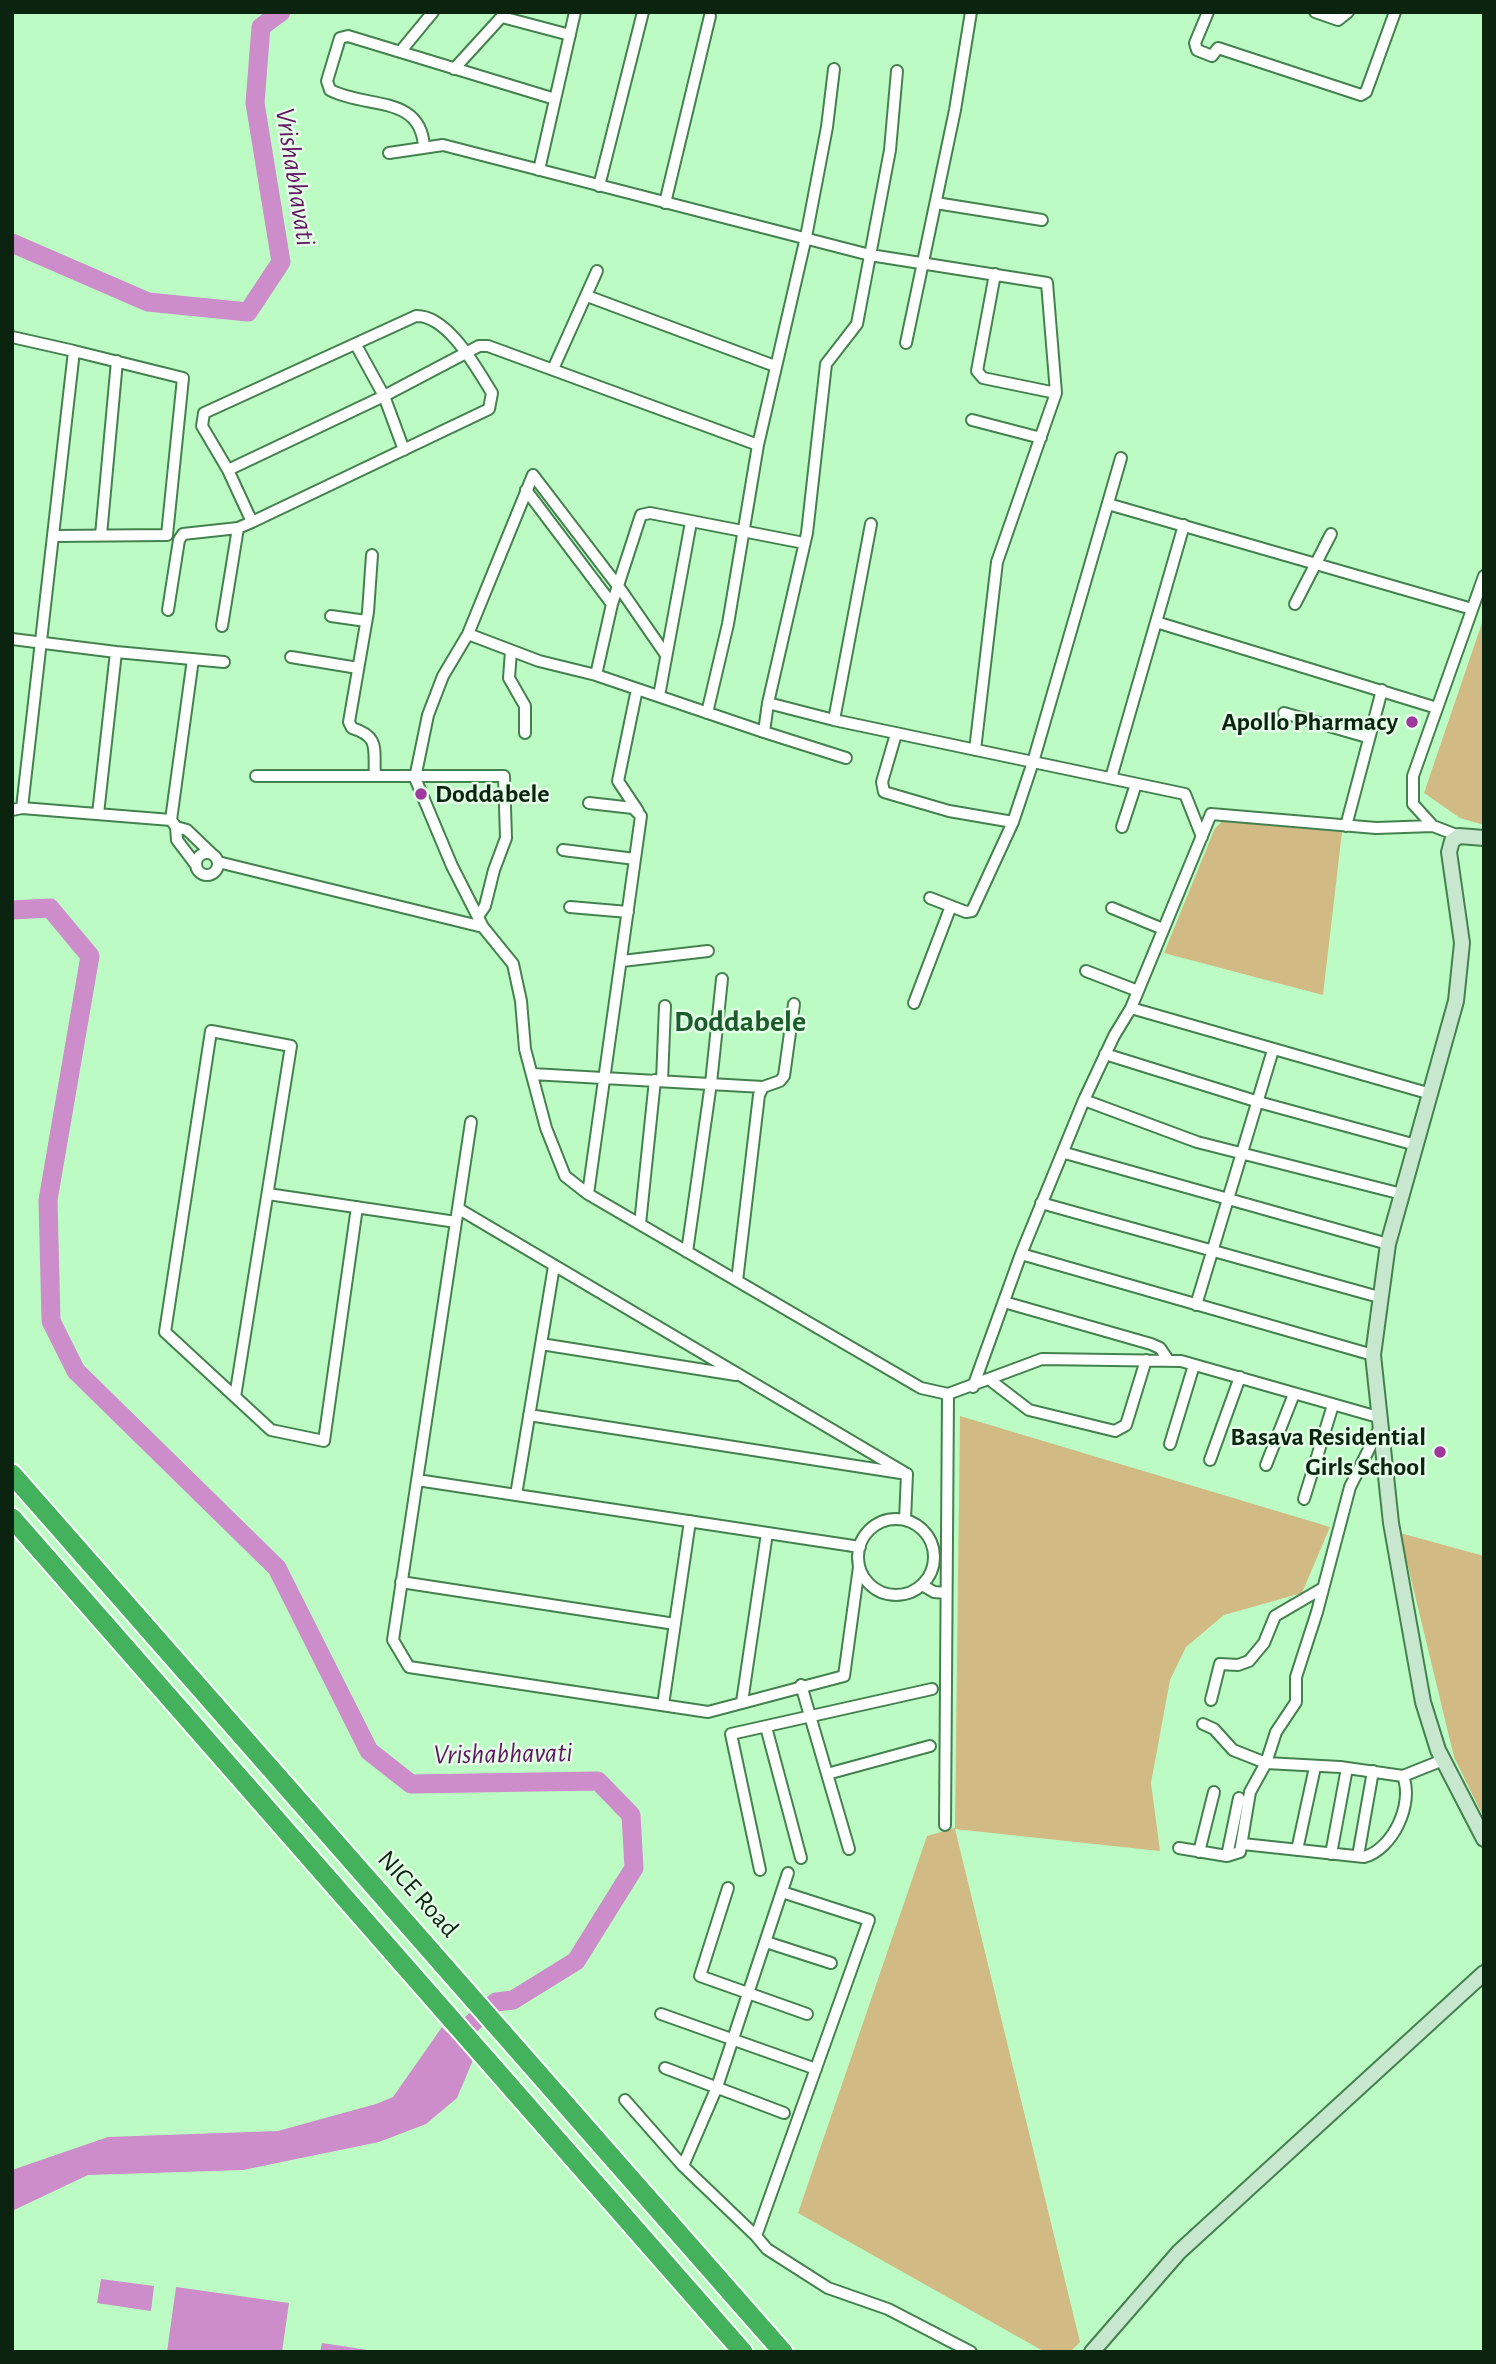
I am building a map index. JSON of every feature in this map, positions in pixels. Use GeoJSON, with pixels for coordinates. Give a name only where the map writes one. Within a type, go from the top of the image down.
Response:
{"type":"FeatureCollection","features":[{"type":"Feature","properties":{"kind":"highway","name":"NICE Road"},"geometry":{"type":"LineString","coordinates":[[12,1474],[469,1990],[783,2352]]}},
{"type":"Feature","properties":{"kind":"highway"},"geometry":{"type":"LineString","coordinates":[[12,1518],[446,2009],[743,2352]]}},
{"type":"Feature","properties":{"kind":"street"},"geometry":{"type":"LineString","coordinates":[[400,52],[433,12]]}},
{"type":"Feature","properties":{"kind":"street"},"geometry":{"type":"LineString","coordinates":[[539,170],[575,12]]}},
{"type":"Feature","properties":{"kind":"street"},"geometry":{"type":"LineString","coordinates":[[599,186],[643,12]]}},
{"type":"Feature","properties":{"kind":"street"},"geometry":{"type":"LineString","coordinates":[[906,343],[936,203],[971,12]]}},
{"type":"Feature","properties":{"kind":"street"},"geometry":{"type":"LineString","coordinates":[[1208,12],[1195,44],[1197,50],[1212,56],[1217,48],[1361,96],[1366,92],[1395,12]]}},
{"type":"Feature","properties":{"kind":"street"},"geometry":{"type":"LineString","coordinates":[[1315,12],[1338,20],[1348,12]]}},
{"type":"Feature","properties":{"kind":"street"},"geometry":{"type":"LineString","coordinates":[[454,69],[504,15],[570,35]]}},
{"type":"Feature","properties":{"kind":"street"},"geometry":{"type":"LineString","coordinates":[[664,203],[710,16]]}},
{"type":"Feature","properties":{"kind":"street"},"geometry":{"type":"LineString","coordinates":[[424,147],[423,130],[416,119],[406,111],[333,93],[327,86],[337,42],[343,37],[555,99]]}},
{"type":"Feature","properties":{"kind":"street"},"geometry":{"type":"LineString","coordinates":[[707,713],[728,624],[758,445],[806,237],[827,127],[834,69]]}},
{"type":"Feature","properties":{"kind":"street"},"geometry":{"type":"LineString","coordinates":[[764,732],[804,543],[826,364],[857,324],[890,150],[897,71]]}},
{"type":"Feature","properties":{"kind":"street"},"geometry":{"type":"LineString","coordinates":[[389,153],[443,145],[870,255],[1047,283],[1056,393],[997,562],[975,750]]}},
{"type":"Feature","properties":{"kind":"street"},"geometry":{"type":"LineString","coordinates":[[936,203],[1042,220]]}},
{"type":"Feature","properties":{"kind":"street"},"geometry":{"type":"LineString","coordinates":[[553,369],[597,271]]}},
{"type":"Feature","properties":{"kind":"street"},"geometry":{"type":"LineString","coordinates":[[995,274],[978,371],[984,377],[1056,393]]}},
{"type":"Feature","properties":{"kind":"street"},"geometry":{"type":"LineString","coordinates":[[587,296],[775,366]]}},
{"type":"Feature","properties":{"kind":"street"},"geometry":{"type":"LineString","coordinates":[[168,610],[180,537],[193,531],[238,528],[252,522],[485,412],[492,405],[492,393],[466,353],[441,324],[421,316],[204,413],[202,426],[228,470],[252,522]]}},
{"type":"Feature","properties":{"kind":"street"},"geometry":{"type":"LineString","coordinates":[[12,337],[183,377],[167,535],[54,536]]}},
{"type":"Feature","properties":{"kind":"street"},"geometry":{"type":"LineString","coordinates":[[356,345],[384,396],[404,450]]}},
{"type":"Feature","properties":{"kind":"street"},"geometry":{"type":"LineString","coordinates":[[228,470],[384,396],[479,346],[488,346],[553,369],[758,445]]}},
{"type":"Feature","properties":{"kind":"street"},"geometry":{"type":"LineString","coordinates":[[74,351],[43,643],[17,809],[98,814],[174,824],[187,830],[215,858],[217,870],[208,876],[199,872],[177,839],[174,824],[193,659]]}},
{"type":"Feature","properties":{"kind":"street"},"geometry":{"type":"LineString","coordinates":[[102,536],[117,361]]}},
{"type":"Feature","properties":{"kind":"street"},"geometry":{"type":"LineString","coordinates":[[972,420],[1041,438]]}},
{"type":"Feature","properties":{"kind":"street"},"geometry":{"type":"LineString","coordinates":[[930,898],[966,912],[972,911],[1013,822],[1033,762],[1121,458]]}},
{"type":"Feature","properties":{"kind":"street"},"geometry":{"type":"LineString","coordinates":[[666,655],[618,586],[533,475],[468,634],[443,676],[430,708],[415,778],[452,866],[483,926],[513,964],[532,1074],[546,1128],[565,1176],[588,1194],[921,1388],[948,1394],[973,1387],[1042,1359],[1170,1361],[1240,1377],[1379,1422]]}},
{"type":"Feature","properties":{"kind":"street"},"geometry":{"type":"LineString","coordinates":[[526,491],[612,604]]}},
{"type":"Feature","properties":{"kind":"street"},"geometry":{"type":"LineString","coordinates":[[1108,503],[1472,609]]}},
{"type":"Feature","properties":{"kind":"street"},"geometry":{"type":"LineString","coordinates":[[596,676],[612,604],[641,515],[650,513],[804,543]]}},
{"type":"Feature","properties":{"kind":"street"},"geometry":{"type":"LineString","coordinates":[[659,696],[691,522]]}},
{"type":"Feature","properties":{"kind":"street"},"geometry":{"type":"LineString","coordinates":[[834,720],[871,524]]}},
{"type":"Feature","properties":{"kind":"street"},"geometry":{"type":"LineString","coordinates":[[1111,778],[1184,526]]}},
{"type":"Feature","properties":{"kind":"street"},"geometry":{"type":"LineString","coordinates":[[222,626],[238,528]]}},
{"type":"Feature","properties":{"kind":"street"},"geometry":{"type":"LineString","coordinates":[[1295,604],[1331,534]]}},
{"type":"Feature","properties":{"kind":"street"},"geometry":{"type":"LineString","coordinates":[[372,555],[366,621],[349,722],[352,728],[366,732],[371,737],[374,776]]}},
{"type":"Feature","properties":{"kind":"street"},"geometry":{"type":"LineString","coordinates":[[1484,576],[1413,776],[1413,804],[1433,825],[1459,836],[1484,838]]}},
{"type":"Feature","properties":{"kind":"street"},"geometry":{"type":"LineString","coordinates":[[331,616],[366,621]]}},
{"type":"Feature","properties":{"kind":"street"},"geometry":{"type":"LineString","coordinates":[[1156,622],[1437,708]]}},
{"type":"Feature","properties":{"kind":"street"},"geometry":{"type":"LineString","coordinates":[[468,634],[511,651],[638,689],[846,758]]}},
{"type":"Feature","properties":{"kind":"street"},"geometry":{"type":"LineString","coordinates":[[12,639],[225,662]]}},
{"type":"Feature","properties":{"kind":"street"},"geometry":{"type":"LineString","coordinates":[[511,651],[509,678],[525,706],[524,733]]}},
{"type":"Feature","properties":{"kind":"street"},"geometry":{"type":"LineString","coordinates":[[98,814],[116,652]]}},
{"type":"Feature","properties":{"kind":"street"},"geometry":{"type":"LineString","coordinates":[[291,657],[358,668]]}},
{"type":"Feature","properties":{"kind":"street"},"geometry":{"type":"LineString","coordinates":[[588,1194],[607,1077],[641,816],[618,780],[638,689]]}},
{"type":"Feature","properties":{"kind":"street"},"geometry":{"type":"LineString","coordinates":[[1346,826],[1367,737],[1382,690]]}},
{"type":"Feature","properties":{"kind":"street"},"geometry":{"type":"LineString","coordinates":[[768,703],[897,734],[1185,794],[1202,837]]}},
{"type":"Feature","properties":{"kind":"street"},"geometry":{"type":"LineString","coordinates":[[1284,713],[1367,737]]}},
{"type":"Feature","properties":{"kind":"street"},"geometry":{"type":"LineString","coordinates":[[897,734],[882,782],[884,792],[949,811],[1013,822]]}},
{"type":"Feature","properties":{"kind":"street"},"geometry":{"type":"LineString","coordinates":[[256,776],[504,776],[506,838],[485,906],[479,915]]}},
{"type":"Feature","properties":{"kind":"street"},"geometry":{"type":"LineString","coordinates":[[1122,827],[1136,784]]}},
{"type":"Feature","properties":{"kind":"street"},"geometry":{"type":"LineString","coordinates":[[589,803],[638,811]]}},
{"type":"Feature","properties":{"kind":"street"},"geometry":{"type":"LineString","coordinates":[[973,1387],[1041,1203],[1065,1153],[1084,1100],[1105,1054],[1131,1008],[1211,814],[1376,828],[1433,825]]}},
{"type":"Feature","properties":{"kind":"street"},"geometry":{"type":"LineString","coordinates":[[1459,836],[1452,841],[1448,858],[1462,943],[1461,973],[1431,1094],[1388,1244],[1373,1355],[1391,1523],[1423,1702],[1443,1760],[1484,1839]]}},
{"type":"Feature","properties":{"kind":"street"},"geometry":{"type":"LineString","coordinates":[[563,850],[635,859]]}},
{"type":"Feature","properties":{"kind":"street"},"geometry":{"type":"LineString","coordinates":[[196,866],[200,855],[215,858],[483,926]]}},
{"type":"Feature","properties":{"kind":"street"},"geometry":{"type":"LineString","coordinates":[[914,1003],[950,906]]}},
{"type":"Feature","properties":{"kind":"street"},"geometry":{"type":"LineString","coordinates":[[570,907],[628,912]]}},
{"type":"Feature","properties":{"kind":"street"},"geometry":{"type":"LineString","coordinates":[[1112,908],[1163,929]]}},
{"type":"Feature","properties":{"kind":"street"},"geometry":{"type":"LineString","coordinates":[[622,961],[708,951]]}},
{"type":"Feature","properties":{"kind":"street"},"geometry":{"type":"LineString","coordinates":[[1086,971],[1138,991]]}},
{"type":"Feature","properties":{"kind":"street"},"geometry":{"type":"LineString","coordinates":[[687,1252],[711,1083],[722,979]]}},
{"type":"Feature","properties":{"kind":"street"},"geometry":{"type":"LineString","coordinates":[[532,1074],[763,1087],[776,1083],[784,1076],[794,1004]]}},
{"type":"Feature","properties":{"kind":"street"},"geometry":{"type":"LineString","coordinates":[[640,1224],[665,1006]]}},
{"type":"Feature","properties":{"kind":"street"},"geometry":{"type":"LineString","coordinates":[[1131,1008],[1431,1094]]}},
{"type":"Feature","properties":{"kind":"street"},"geometry":{"type":"LineString","coordinates":[[235,1397],[291,1046],[211,1031],[165,1332],[235,1397],[271,1430],[324,1441],[357,1207]]}},
{"type":"Feature","properties":{"kind":"street"},"geometry":{"type":"LineString","coordinates":[[1196,1305],[1273,1050]]}},
{"type":"Feature","properties":{"kind":"street"},"geometry":{"type":"LineString","coordinates":[[1105,1054],[1257,1102],[1416,1145]]}},
{"type":"Feature","properties":{"kind":"street"},"geometry":{"type":"LineString","coordinates":[[737,1281],[759,1095],[763,1087]]}},
{"type":"Feature","properties":{"kind":"street"},"geometry":{"type":"LineString","coordinates":[[1084,1100],[1197,1142],[1402,1194]]}},
{"type":"Feature","properties":{"kind":"street"},"geometry":{"type":"LineString","coordinates":[[471,1122],[393,1640],[408,1667],[708,1712],[801,1685],[844,1676],[860,1547],[874,1526],[888,1520],[905,1520],[926,1534],[932,1544],[934,1560],[930,1575],[922,1585],[904,1594],[888,1594],[868,1582],[859,1567]]}},
{"type":"Feature","properties":{"kind":"street"},"geometry":{"type":"LineString","coordinates":[[1065,1153],[1388,1244]]}},
{"type":"Feature","properties":{"kind":"street"},"geometry":{"type":"LineString","coordinates":[[268,1194],[456,1222]]}},
{"type":"Feature","properties":{"kind":"street"},"geometry":{"type":"LineString","coordinates":[[1041,1203],[1379,1297]]}},
{"type":"Feature","properties":{"kind":"street"},"geometry":{"type":"LineString","coordinates":[[458,1209],[907,1474]]}},
{"type":"Feature","properties":{"kind":"street"},"geometry":{"type":"LineString","coordinates":[[1021,1254],[1373,1355]]}},
{"type":"Feature","properties":{"kind":"street"},"geometry":{"type":"LineString","coordinates":[[516,1495],[554,1265]]}},
{"type":"Feature","properties":{"kind":"street"},"geometry":{"type":"LineString","coordinates":[[1003,1302],[1151,1344],[1160,1348],[1170,1361]]}},
{"type":"Feature","properties":{"kind":"street"},"geometry":{"type":"LineString","coordinates":[[541,1344],[742,1376]]}},
{"type":"Feature","properties":{"kind":"street"},"geometry":{"type":"LineString","coordinates":[[990,1380],[1029,1410],[1115,1431],[1126,1425],[1146,1360]]}},
{"type":"Feature","properties":{"kind":"street"},"geometry":{"type":"LineString","coordinates":[[1170,1444],[1194,1365]]}},
{"type":"Feature","properties":{"kind":"street"},"geometry":{"type":"LineString","coordinates":[[1210,1460],[1240,1377]]}},
{"type":"Feature","properties":{"kind":"street"},"geometry":{"type":"LineString","coordinates":[[945,1825],[948,1394]]}},
{"type":"Feature","properties":{"kind":"street"},"geometry":{"type":"LineString","coordinates":[[1266,1465],[1294,1394]]}},
{"type":"Feature","properties":{"kind":"street"},"geometry":{"type":"LineString","coordinates":[[1304,1499],[1333,1405]]}},
{"type":"Feature","properties":{"kind":"street"},"geometry":{"type":"LineString","coordinates":[[529,1415],[907,1474]]}},
{"type":"Feature","properties":{"kind":"street"},"geometry":{"type":"LineString","coordinates":[[1179,1848],[1227,1856],[1236,1855],[1243,1844],[1250,1792],[1266,1763],[1276,1732],[1296,1702],[1296,1677],[1350,1487],[1379,1422]]}},
{"type":"Feature","properties":{"kind":"street"},"geometry":{"type":"LineString","coordinates":[[905,1520],[907,1474]]}},
{"type":"Feature","properties":{"kind":"street"},"geometry":{"type":"LineString","coordinates":[[417,1480],[860,1547]]}},
{"type":"Feature","properties":{"kind":"street"},"geometry":{"type":"LineString","coordinates":[[663,1705],[690,1521]]}},
{"type":"Feature","properties":{"kind":"street"},"geometry":{"type":"LineString","coordinates":[[926,1534],[935,1530],[947,1531]]}},
{"type":"Feature","properties":{"kind":"street"},"geometry":{"type":"LineString","coordinates":[[743,1702],[767,1533]]}},
{"type":"Feature","properties":{"kind":"street"},"geometry":{"type":"LineString","coordinates":[[401,1582],[675,1624]]}},
{"type":"Feature","properties":{"kind":"street"},"geometry":{"type":"LineString","coordinates":[[922,1585],[934,1592],[946,1593]]}},
{"type":"Feature","properties":{"kind":"street"},"geometry":{"type":"LineString","coordinates":[[1212,1700],[1220,1664],[1241,1665],[1249,1661],[1264,1643],[1276,1616],[1323,1587]]}},
{"type":"Feature","properties":{"kind":"street"},"geometry":{"type":"LineString","coordinates":[[801,1685],[849,1849]]}},
{"type":"Feature","properties":{"kind":"street"},"geometry":{"type":"LineString","coordinates":[[760,1870],[731,1734],[932,1689]]}},
{"type":"Feature","properties":{"kind":"street"},"geometry":{"type":"LineString","coordinates":[[1202,1724],[1214,1729],[1233,1750],[1266,1763],[1347,1768],[1403,1776],[1443,1760]]}},
{"type":"Feature","properties":{"kind":"street"},"geometry":{"type":"LineString","coordinates":[[766,1727],[801,1858]]}},
{"type":"Feature","properties":{"kind":"street"},"geometry":{"type":"LineString","coordinates":[[827,1774],[930,1746]]}},
{"type":"Feature","properties":{"kind":"street"},"geometry":{"type":"LineString","coordinates":[[1297,1850],[1315,1767]]}},
{"type":"Feature","properties":{"kind":"street"},"geometry":{"type":"LineString","coordinates":[[1331,1854],[1347,1768]]}},
{"type":"Feature","properties":{"kind":"street"},"geometry":{"type":"LineString","coordinates":[[1358,1856],[1373,1771]]}},
{"type":"Feature","properties":{"kind":"street"},"geometry":{"type":"LineString","coordinates":[[1243,1844],[1331,1854],[1371,1855],[1397,1830],[1406,1784],[1403,1776]]}},
{"type":"Feature","properties":{"kind":"street"},"geometry":{"type":"LineString","coordinates":[[1199,1852],[1214,1792]]}},
{"type":"Feature","properties":{"kind":"street"},"geometry":{"type":"LineString","coordinates":[[1227,1856],[1239,1798]]}},
{"type":"Feature","properties":{"kind":"street"},"geometry":{"type":"LineString","coordinates":[[683,2166],[717,2087],[789,1872]]}},
{"type":"Feature","properties":{"kind":"street"},"geometry":{"type":"LineString","coordinates":[[729,1888],[700,1976],[807,2014]]}},
{"type":"Feature","properties":{"kind":"street"},"geometry":{"type":"LineString","coordinates":[[756,2236],[869,1920],[782,1892]]}},
{"type":"Feature","properties":{"kind":"street"},"geometry":{"type":"LineString","coordinates":[[766,1942],[831,1963]]}},
{"type":"Feature","properties":{"kind":"street"},"geometry":{"type":"LineString","coordinates":[[1092,2352],[1179,2252],[1484,1973]]}},
{"type":"Feature","properties":{"kind":"street"},"geometry":{"type":"LineString","coordinates":[[661,2014],[816,2069]]}},
{"type":"Feature","properties":{"kind":"street"},"geometry":{"type":"LineString","coordinates":[[665,2068],[784,2113]]}},
{"type":"Feature","properties":{"kind":"street"},"geometry":{"type":"LineString","coordinates":[[625,2100],[683,2166],[767,2249],[828,2288],[888,2309],[971,2352]]}},
{"type":"Feature","properties":{"kind":"shaded area"},"geometry":{"type":"Polygon","coordinates":[[[1484,617],[1484,825],[1460,818],[1424,793],[1484,617]]]}},
{"type":"Feature","properties":{"kind":"shaded area"},"geometry":{"type":"Polygon","coordinates":[[[1225,819],[1342,832],[1323,995],[1164,953],[1215,828],[1225,819]]]}},
{"type":"Feature","properties":{"kind":"shaded area"},"geometry":{"type":"Polygon","coordinates":[[[960,1416],[1330,1527],[1302,1593],[1224,1615],[1186,1647],[1170,1680],[1151,1783],[1160,1851],[955,1829],[1080,2342],[1070,2352],[1045,2352],[798,2213],[927,1836],[955,1828],[960,1416]]]}},
{"type":"Feature","properties":{"kind":"shaded area"},"geometry":{"type":"Polygon","coordinates":[[[1400,1533],[1484,1556],[1484,1818],[1454,1757],[1400,1533]]]}},
{"type":"Feature","properties":{"kind":"shaded area"},"geometry":{"type":"Polygon","coordinates":[[[442,2027],[473,2060],[457,2098],[426,2124],[379,2142],[243,2170],[88,2175],[12,2211],[12,2170],[108,2137],[278,2131],[393,2097],[442,2027]]]}},
{"type":"Feature","properties":{"kind":"shaded area"},"geometry":{"type":"Polygon","coordinates":[[[101,2279],[154,2286],[151,2311],[97,2303],[101,2279]]]}},
{"type":"Feature","properties":{"kind":"shaded area"},"geometry":{"type":"Polygon","coordinates":[[[176,2287],[289,2303],[282,2352],[167,2352],[176,2287]]]}},
{"type":"Feature","properties":{"kind":"shaded area"},"geometry":{"type":"Polygon","coordinates":[[[322,2343],[381,2352],[320,2352],[322,2343]]]}},
{"type":"Feature","properties":{"kind":"waterway","name":"Vrishabhavati"},"geometry":{"type":"LineString","coordinates":[[12,243],[148,302],[248,312],[281,262],[255,103],[261,27],[281,12]]}},
{"type":"Feature","properties":{"kind":"waterway","name":"Vrishabhavati"},"geometry":{"type":"LineString","coordinates":[[12,910],[50,908],[90,956],[48,1200],[51,1321],[76,1371],[277,1568],[369,1751],[411,1784],[598,1781],[631,1815],[634,1868],[576,1961],[513,2000],[496,2002],[451,2042]]}},
{"type":"Feature","properties":{"kind":"place","name":"Apollo Pharmacy"},"geometry":{"type":"Point","coordinates":[1412,722]}},
{"type":"Feature","properties":{"kind":"place","name":"Doddabele"},"geometry":{"type":"Point","coordinates":[421,794]}},
{"type":"Feature","properties":{"kind":"place","name":"Basava Residential Girls School"},"geometry":{"type":"Point","coordinates":[1440,1452]}},
{"type":"Feature","properties":{"kind":"district","name":"Doddabele"},"geometry":{"type":"Point","coordinates":[740,1022]}}]}
